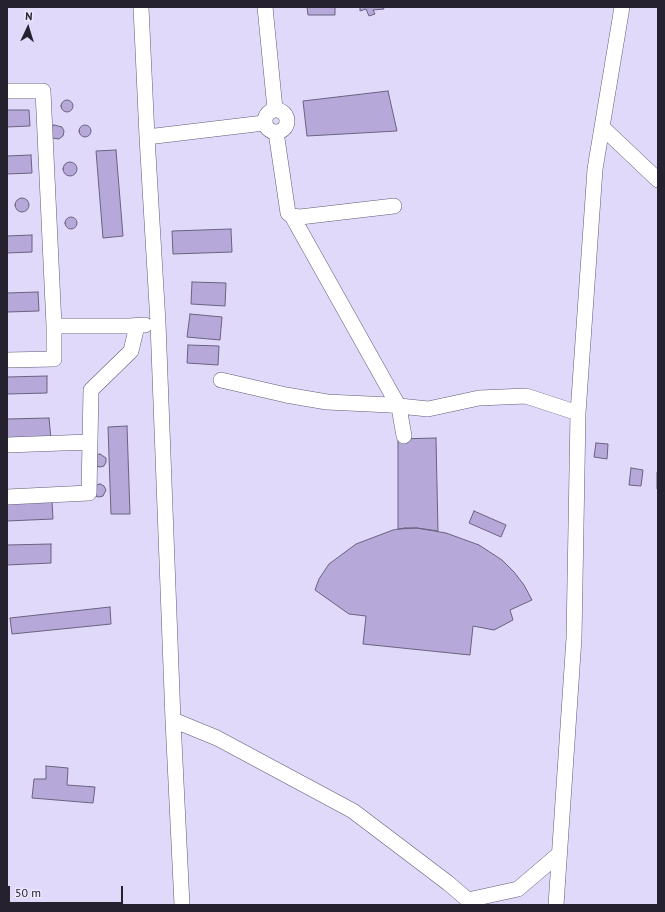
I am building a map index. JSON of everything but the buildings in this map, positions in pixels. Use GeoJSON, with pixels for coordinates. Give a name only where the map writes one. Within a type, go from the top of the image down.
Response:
{"type":"FeatureCollection","features":[{"type":"Feature","properties":{"kind":"street"},"geometry":{"type":"LineString","coordinates":[[141,7],[158,323],[173,720],[182,905]]}},
{"type":"Feature","properties":{"kind":"street"},"geometry":{"type":"LineString","coordinates":[[265,7],[275,109]]}},
{"type":"Feature","properties":{"kind":"street"},"geometry":{"type":"LineString","coordinates":[[556,905],[574,638],[578,413],[596,169],[622,7]]}},
{"type":"Feature","properties":{"kind":"street"},"geometry":{"type":"LineString","coordinates":[[7,90],[43,91],[54,326],[54,359],[7,360]]}},
{"type":"Feature","properties":{"kind":"street"},"geometry":{"type":"LineString","coordinates":[[147,137],[270,128],[279,132],[285,128],[287,122],[286,116],[282,111],[275,109],[269,111],[265,116],[270,128],[288,213],[292,216],[399,407],[404,436]]}},
{"type":"Feature","properties":{"kind":"street"},"geometry":{"type":"LineString","coordinates":[[602,127],[658,180]]}},
{"type":"Feature","properties":{"kind":"street"},"geometry":{"type":"LineString","coordinates":[[292,216],[300,217],[394,206]]}},
{"type":"Feature","properties":{"kind":"street"},"geometry":{"type":"LineString","coordinates":[[54,326],[137,326],[158,323]]}},
{"type":"Feature","properties":{"kind":"street"},"geometry":{"type":"LineString","coordinates":[[7,498],[89,493],[91,390],[131,351],[137,326]]}},
{"type":"Feature","properties":{"kind":"street"},"geometry":{"type":"LineString","coordinates":[[221,380],[286,395],[327,402],[390,405],[428,409],[479,398],[526,396],[578,413]]}},
{"type":"Feature","properties":{"kind":"street"},"geometry":{"type":"LineString","coordinates":[[7,445],[90,442]]}},
{"type":"Feature","properties":{"kind":"street"},"geometry":{"type":"LineString","coordinates":[[173,720],[217,738],[353,811],[473,903],[518,889],[559,854]]}}]}
